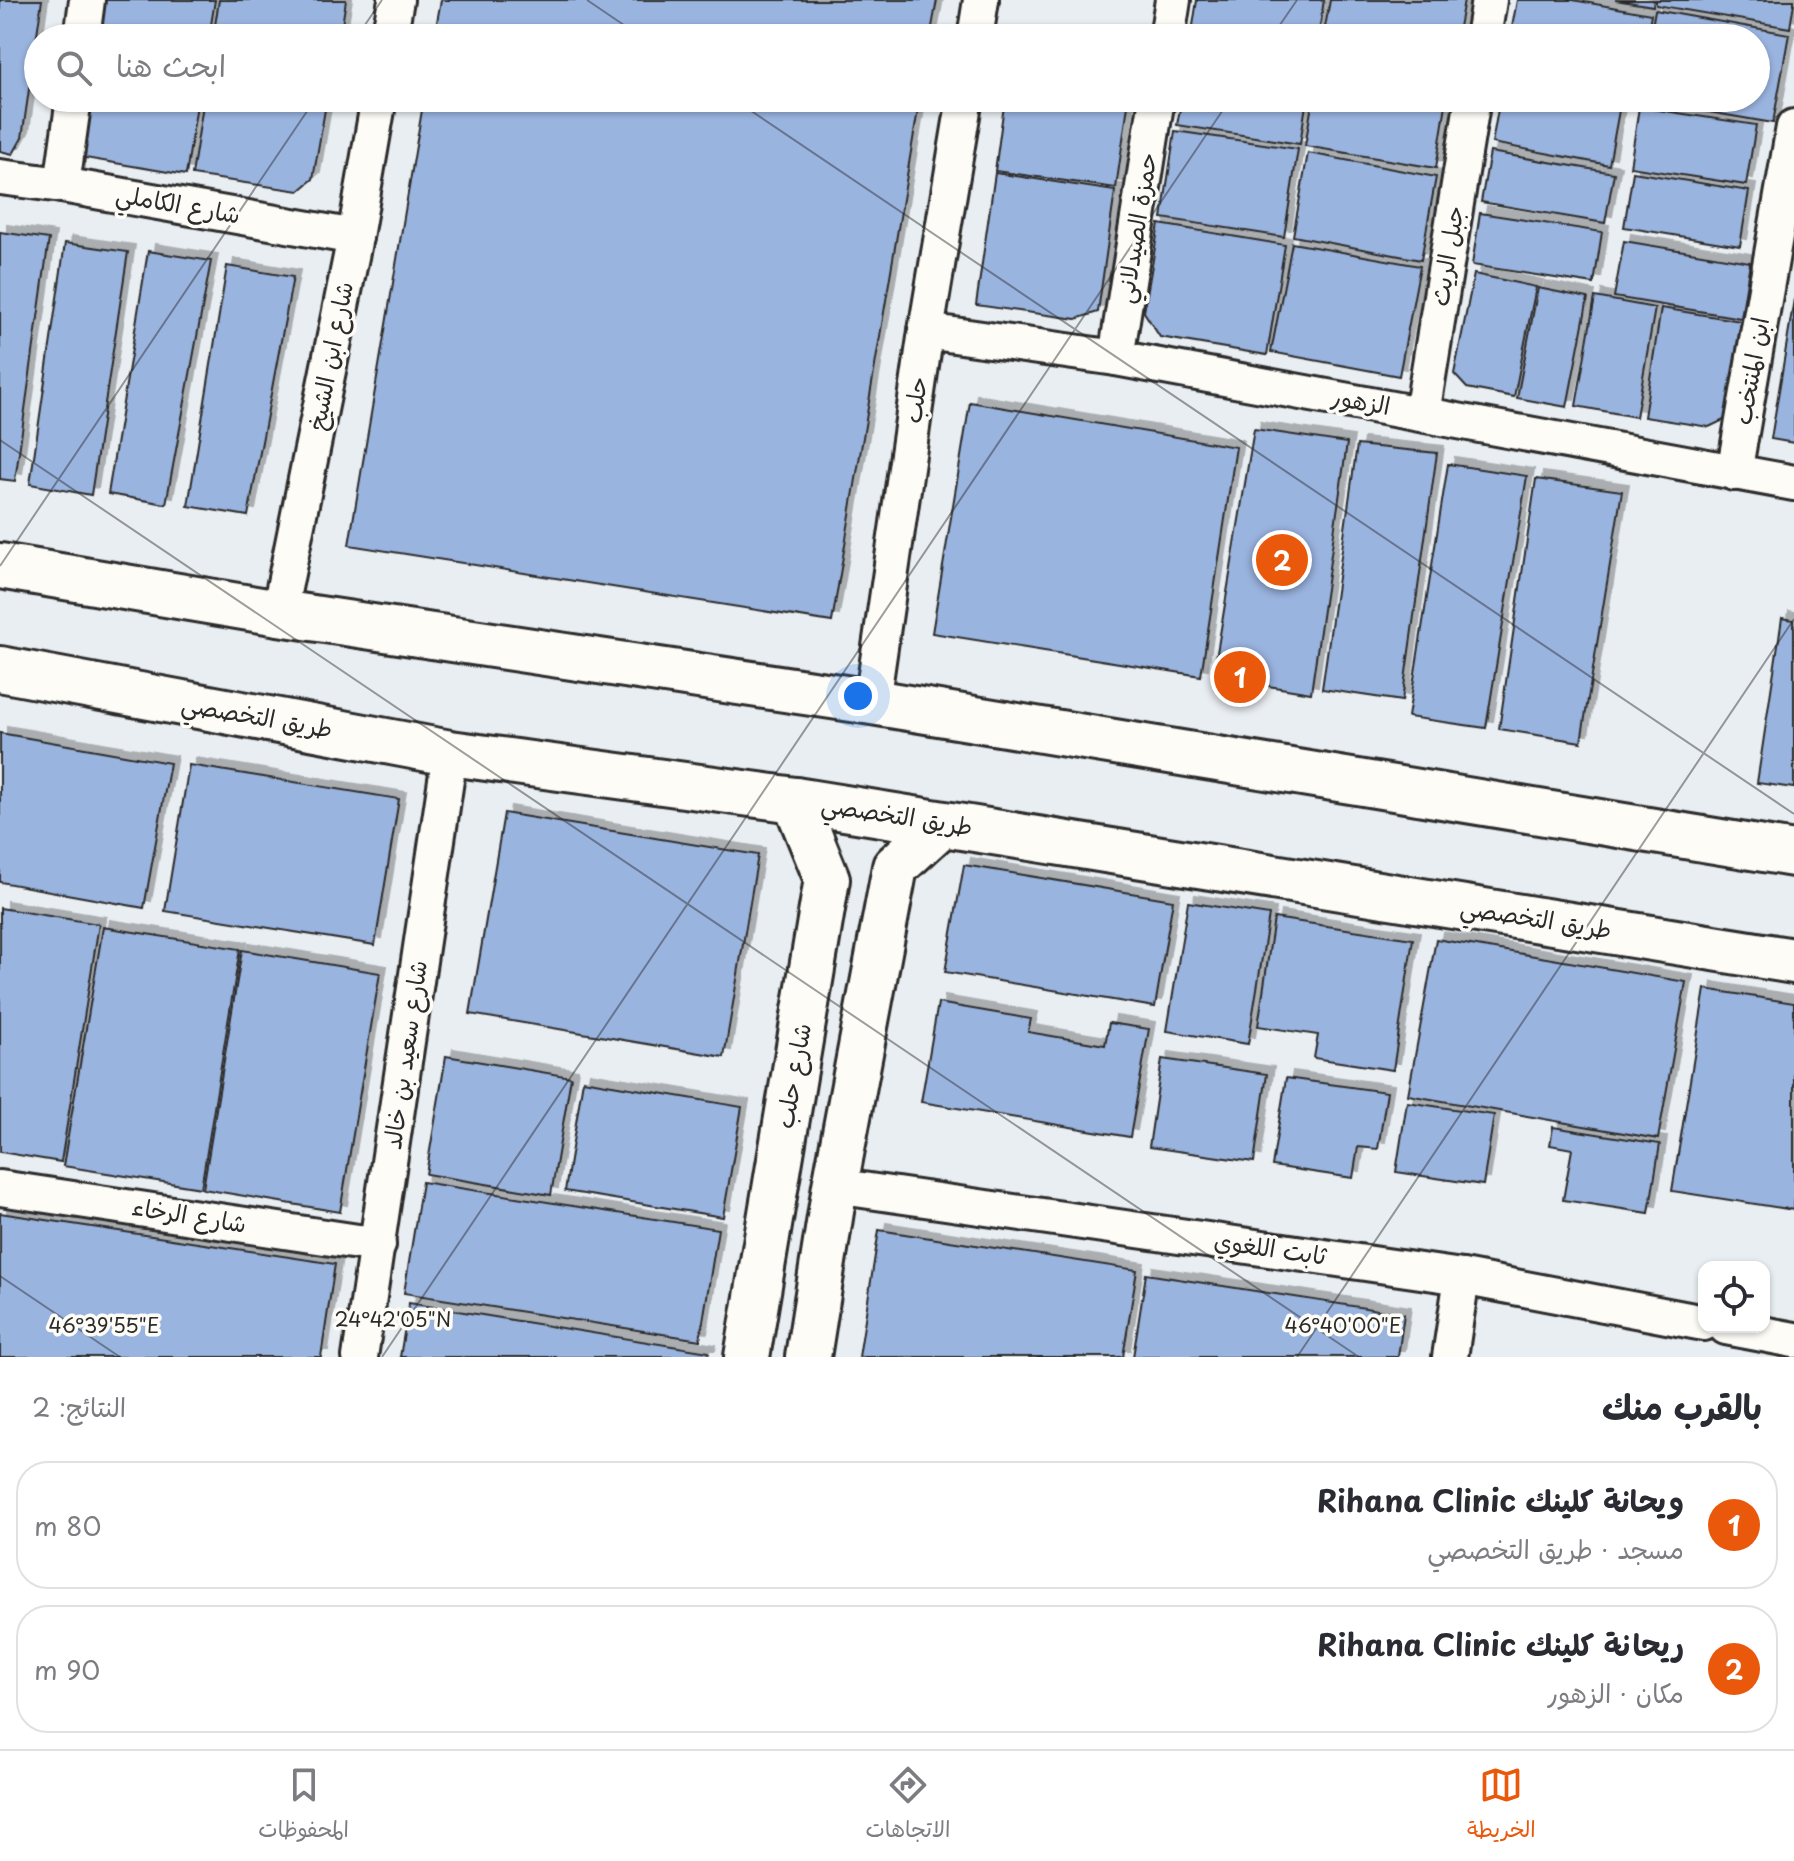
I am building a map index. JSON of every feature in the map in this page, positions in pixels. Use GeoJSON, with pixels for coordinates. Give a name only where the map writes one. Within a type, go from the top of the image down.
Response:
{"type":"FeatureCollection","features":[{"type":"Feature","properties":{"kind":"main road"},"geometry":{"type":"LineString","coordinates":[[0,566],[279,613],[872,702],[1794,854]]}},
{"type":"Feature","properties":{"kind":"main road","name":"طريق التخصصي"},"geometry":{"type":"LineString","coordinates":[[0,669],[450,753],[795,800],[1794,961]]}},
{"type":"Feature","properties":{"kind":"main road","name":"شارع حلب"},"geometry":{"type":"LineString","coordinates":[[747,1357],[827,879],[795,800]]}},
{"type":"Feature","properties":{"kind":"main road"},"geometry":{"type":"LineString","coordinates":[[808,1357],[835,1186],[895,867],[942,824]]}},
{"type":"Feature","properties":{"kind":"main road"},"geometry":{"type":"LineString","coordinates":[[809,987],[826,927],[839,919],[849,920],[863,929],[869,953],[870,996]]}},
{"type":"Feature","properties":{"kind":"street"},"geometry":{"type":"LineString","coordinates":[[84,24],[87,0]]}},
{"type":"Feature","properties":{"kind":"street"},"geometry":{"type":"LineString","coordinates":[[392,24],[396,0]]}},
{"type":"Feature","properties":{"kind":"street"},"geometry":{"type":"LineString","coordinates":[[977,24],[981,0]]}},
{"type":"Feature","properties":{"kind":"street"},"geometry":{"type":"LineString","coordinates":[[1169,24],[1173,0]]}},
{"type":"Feature","properties":{"kind":"street"},"geometry":{"type":"LineString","coordinates":[[1485,24],[1489,0]]}},
{"type":"Feature","properties":{"kind":"street"},"geometry":{"type":"LineString","coordinates":[[62,185],[72,112]]}},
{"type":"Feature","properties":{"kind":"street","name":"شارع ابن الشيخ"},"geometry":{"type":"LineString","coordinates":[[279,613],[355,237],[377,112]]}},
{"type":"Feature","properties":{"kind":"street","name":"حلب"},"geometry":{"type":"LineString","coordinates":[[872,702],[926,331],[963,112]]}},
{"type":"Feature","properties":{"kind":"street","name":"حمزة الصيدلاني"},"geometry":{"type":"LineString","coordinates":[[1116,358],[1155,112]]}},
{"type":"Feature","properties":{"kind":"street","name":"جبل الريث"},"geometry":{"type":"LineString","coordinates":[[1422,414],[1471,112]]}},
{"type":"Feature","properties":{"kind":"street","name":"ابن المنتخب"},"geometry":{"type":"LineString","coordinates":[[1734,473],[1794,127]]}},
{"type":"Feature","properties":{"kind":"street","name":"شارع الكاملي"},"geometry":{"type":"LineString","coordinates":[[0,177],[62,185],[355,237]]}},
{"type":"Feature","properties":{"kind":"street","name":"الزهور"},"geometry":{"type":"LineString","coordinates":[[926,331],[1116,358],[1794,483]]}},
{"type":"Feature","properties":{"kind":"street","name":"شارع سعيد بن خالد"},"geometry":{"type":"LineString","coordinates":[[360,1357],[450,753]]}},
{"type":"Feature","properties":{"kind":"street","name":"ثابت اللغوي"},"geometry":{"type":"LineString","coordinates":[[835,1186],[1462,1277],[1698,1322]]}},
{"type":"Feature","properties":{"kind":"street","name":"شارع الرخاء"},"geometry":{"type":"LineString","coordinates":[[0,1188],[378,1245]]}},
{"type":"Feature","properties":{"kind":"street"},"geometry":{"type":"LineString","coordinates":[[1450,1357],[1462,1277]]}},
{"type":"Feature","properties":{"kind":"street"},"geometry":{"type":"LineString","coordinates":[[1757,1333],[1794,1340]]}},
{"type":"Feature","properties":{"kind":"building"},"geometry":{"type":"Polygon","coordinates":[[[0,0],[42,0],[39,24],[24,24],[26,112],[22,138],[13,154],[0,151],[0,0]]]}},
{"type":"Feature","properties":{"kind":"building"},"geometry":{"type":"Polygon","coordinates":[[[94,0],[215,0],[211,24],[90,24],[94,0]]]}},
{"type":"Feature","properties":{"kind":"building"},"geometry":{"type":"Polygon","coordinates":[[[219,0],[346,0],[342,24],[215,24],[219,0]]]}},
{"type":"Feature","properties":{"kind":"building"},"geometry":{"type":"Polygon","coordinates":[[[441,0],[937,0],[933,24],[437,24],[441,0]]]}},
{"type":"Feature","properties":{"kind":"building"},"geometry":{"type":"Polygon","coordinates":[[[1197,0],[1324,0],[1320,24],[1193,24],[1197,0]]]}},
{"type":"Feature","properties":{"kind":"building"},"geometry":{"type":"Polygon","coordinates":[[[1330,0],[1464,0],[1460,24],[1326,24],[1330,0]]]}},
{"type":"Feature","properties":{"kind":"building"},"geometry":{"type":"Polygon","coordinates":[[[1517,0],[1573,0],[1651,14],[1649,24],[1513,24],[1517,0]]]}},
{"type":"Feature","properties":{"kind":"building"},"geometry":{"type":"Polygon","coordinates":[[[1615,0],[1654,0],[1653,6],[1615,0]]]}},
{"type":"Feature","properties":{"kind":"building"},"geometry":{"type":"Polygon","coordinates":[[[1656,0],[1794,0],[1790,28],[1656,5],[1656,0]]]}},
{"type":"Feature","properties":{"kind":"building"},"geometry":{"type":"Polygon","coordinates":[[[1655,10],[1733,24],[1652,24],[1655,10]]]}},
{"type":"Feature","properties":{"kind":"building"},"geometry":{"type":"Polygon","coordinates":[[[1770,31],[1789,34],[1773,123],[1709,112],[1770,112],[1770,31]]]}},
{"type":"Feature","properties":{"kind":"building"},"geometry":{"type":"Polygon","coordinates":[[[79,112],[196,112],[186,175],[79,157],[79,112]]]}},
{"type":"Feature","properties":{"kind":"building"},"geometry":{"type":"Polygon","coordinates":[[[202,112],[325,112],[313,179],[299,191],[192,175],[202,112]]]}},
{"type":"Feature","properties":{"kind":"building"},"geometry":{"type":"Polygon","coordinates":[[[422,112],[918,112],[832,622],[349,545],[422,112]]]}},
{"type":"Feature","properties":{"kind":"building"},"geometry":{"type":"Polygon","coordinates":[[[1003,112],[1127,112],[1116,188],[995,171],[1003,112]]]}},
{"type":"Feature","properties":{"kind":"building"},"geometry":{"type":"Polygon","coordinates":[[[1179,112],[1305,112],[1300,144],[1177,125],[1179,112]]]}},
{"type":"Feature","properties":{"kind":"building"},"geometry":{"type":"Polygon","coordinates":[[[1311,112],[1445,112],[1436,168],[1305,146],[1311,112]]]}},
{"type":"Feature","properties":{"kind":"building"},"geometry":{"type":"Polygon","coordinates":[[[1498,112],[1619,112],[1609,165],[1492,143],[1498,112]]]}},
{"type":"Feature","properties":{"kind":"building"},"geometry":{"type":"Polygon","coordinates":[[[1638,112],[1672,112],[1756,125],[1746,185],[1630,167],[1638,112]]]}},
{"type":"Feature","properties":{"kind":"building"},"geometry":{"type":"Polygon","coordinates":[[[1175,131],[1298,149],[1284,237],[1162,218],[1175,131]]]}},
{"type":"Feature","properties":{"kind":"building"},"geometry":{"type":"Polygon","coordinates":[[[1490,152],[1614,173],[1605,223],[1481,202],[1490,152]]]}},
{"type":"Feature","properties":{"kind":"building"},"geometry":{"type":"Polygon","coordinates":[[[1308,153],[1436,177],[1421,260],[1293,236],[1308,153]]]}},
{"type":"Feature","properties":{"kind":"building"},"geometry":{"type":"Polygon","coordinates":[[[1633,172],[1749,191],[1740,246],[1624,227],[1633,172]]]}},
{"type":"Feature","properties":{"kind":"building"},"geometry":{"type":"Polygon","coordinates":[[[995,173],[1115,191],[1098,312],[1076,319],[976,305],[995,173]]]}},
{"type":"Feature","properties":{"kind":"building"},"geometry":{"type":"Polygon","coordinates":[[[1480,213],[1602,232],[1594,284],[1472,265],[1480,213]]]}},
{"type":"Feature","properties":{"kind":"building"},"geometry":{"type":"Polygon","coordinates":[[[1159,224],[1285,245],[1267,355],[1160,337],[1144,312],[1159,224]]]}},
{"type":"Feature","properties":{"kind":"building"},"geometry":{"type":"Polygon","coordinates":[[[0,232],[49,239],[15,481],[0,479],[0,232]]]}},
{"type":"Feature","properties":{"kind":"building"},"geometry":{"type":"Polygon","coordinates":[[[1624,241],[1750,262],[1741,318],[1614,297],[1624,241]]]}},
{"type":"Feature","properties":{"kind":"building"},"geometry":{"type":"Polygon","coordinates":[[[65,243],[128,252],[91,495],[30,484],[65,243]]]}},
{"type":"Feature","properties":{"kind":"building"},"geometry":{"type":"Polygon","coordinates":[[[1292,243],[1420,266],[1399,376],[1271,352],[1292,243]]]}},
{"type":"Feature","properties":{"kind":"building"},"geometry":{"type":"Polygon","coordinates":[[[148,251],[211,261],[166,504],[108,494],[148,251]]]}},
{"type":"Feature","properties":{"kind":"building"},"geometry":{"type":"Polygon","coordinates":[[[227,266],[293,277],[248,516],[188,506],[227,266]]]}},
{"type":"Feature","properties":{"kind":"building"},"geometry":{"type":"Polygon","coordinates":[[[1474,274],[1536,287],[1514,397],[1467,388],[1454,374],[1474,274]]]}},
{"type":"Feature","properties":{"kind":"building"},"geometry":{"type":"Polygon","coordinates":[[[1538,288],[1588,298],[1567,407],[1517,398],[1538,288]]]}},
{"type":"Feature","properties":{"kind":"building"},"geometry":{"type":"Polygon","coordinates":[[[1595,297],[1655,308],[1636,417],[1576,406],[1595,297]]]}},
{"type":"Feature","properties":{"kind":"building"},"geometry":{"type":"Polygon","coordinates":[[[1794,299],[1794,443],[1771,439],[1794,299]]]}},
{"type":"Feature","properties":{"kind":"building"},"geometry":{"type":"Polygon","coordinates":[[[1661,308],[1741,321],[1726,419],[1709,427],[1644,417],[1661,308]]]}},
{"type":"Feature","properties":{"kind":"building"},"geometry":{"type":"Polygon","coordinates":[[[970,402],[1236,447],[1201,676],[932,633],[970,402]]]}},
{"type":"Feature","properties":{"kind":"building"},"geometry":{"type":"Polygon","coordinates":[[[1254,429],[1347,443],[1311,693],[1213,677],[1254,429]]]}},
{"type":"Feature","properties":{"kind":"building"},"geometry":{"type":"Polygon","coordinates":[[[1357,445],[1437,453],[1402,701],[1322,689],[1357,445]]]}},
{"type":"Feature","properties":{"kind":"building"},"geometry":{"type":"Polygon","coordinates":[[[1448,464],[1527,476],[1486,728],[1408,717],[1448,464]]]}},
{"type":"Feature","properties":{"kind":"building"},"geometry":{"type":"Polygon","coordinates":[[[1536,479],[1622,491],[1581,742],[1499,729],[1536,479]]]}},
{"type":"Feature","properties":{"kind":"building"},"geometry":{"type":"Polygon","coordinates":[[[1782,618],[1794,620],[1794,788],[1757,783],[1782,618]]]}},
{"type":"Feature","properties":{"kind":"building"},"geometry":{"type":"Polygon","coordinates":[[[0,733],[170,763],[144,908],[0,882],[0,733]]]}},
{"type":"Feature","properties":{"kind":"building"},"geometry":{"type":"Polygon","coordinates":[[[189,765],[399,799],[375,945],[165,911],[189,765]]]}},
{"type":"Feature","properties":{"kind":"building"},"geometry":{"type":"Polygon","coordinates":[[[504,813],[758,855],[724,1057],[470,1014],[504,813]]]}},
{"type":"Feature","properties":{"kind":"building"},"geometry":{"type":"Polygon","coordinates":[[[964,865],[1173,900],[1155,1007],[945,972],[964,865]]]}},
{"type":"Feature","properties":{"kind":"building"},"geometry":{"type":"Polygon","coordinates":[[[1188,902],[1269,915],[1248,1044],[1167,1031],[1188,902]]]}},
{"type":"Feature","properties":{"kind":"building"},"geometry":{"type":"Polygon","coordinates":[[[0,908],[99,924],[61,1162],[0,1152],[0,908]]]}},
{"type":"Feature","properties":{"kind":"building"},"geometry":{"type":"Polygon","coordinates":[[[1274,918],[1413,939],[1393,1070],[1314,1058],[1318,1035],[1258,1026],[1274,918]]]}},
{"type":"Feature","properties":{"kind":"building"},"geometry":{"type":"Polygon","coordinates":[[[103,927],[240,949],[201,1188],[63,1166],[103,927]]]}},
{"type":"Feature","properties":{"kind":"building"},"geometry":{"type":"Polygon","coordinates":[[[1436,939],[1686,982],[1658,1139],[1408,1095],[1436,939]]]}},
{"type":"Feature","properties":{"kind":"building"},"geometry":{"type":"Polygon","coordinates":[[[242,950],[380,973],[340,1212],[203,1189],[242,950]]]}},
{"type":"Feature","properties":{"kind":"building"},"geometry":{"type":"Polygon","coordinates":[[[1705,989],[1794,1003],[1794,1210],[1672,1191],[1705,989]]]}},
{"type":"Feature","properties":{"kind":"building"},"geometry":{"type":"Polygon","coordinates":[[[938,1003],[1031,1019],[1028,1032],[1105,1045],[1109,1023],[1149,1029],[1130,1137],[921,1102],[938,1003]]]}},
{"type":"Feature","properties":{"kind":"building"},"geometry":{"type":"Polygon","coordinates":[[[446,1056],[571,1077],[551,1195],[426,1174],[446,1056]]]}},
{"type":"Feature","properties":{"kind":"building"},"geometry":{"type":"Polygon","coordinates":[[[1162,1059],[1267,1074],[1254,1162],[1149,1147],[1162,1059]]]}},
{"type":"Feature","properties":{"kind":"building"},"geometry":{"type":"Polygon","coordinates":[[[1286,1078],[1387,1092],[1378,1149],[1358,1147],[1353,1178],[1272,1166],[1286,1078]]]}},
{"type":"Feature","properties":{"kind":"building"},"geometry":{"type":"Polygon","coordinates":[[[583,1080],[742,1107],[723,1217],[565,1191],[583,1080]]]}},
{"type":"Feature","properties":{"kind":"building"},"geometry":{"type":"Polygon","coordinates":[[[1407,1102],[1494,1115],[1483,1185],[1396,1172],[1407,1102]]]}},
{"type":"Feature","properties":{"kind":"building"},"geometry":{"type":"Polygon","coordinates":[[[1553,1127],[1660,1144],[1649,1213],[1563,1200],[1572,1149],[1550,1145],[1553,1127]]]}},
{"type":"Feature","properties":{"kind":"building"},"geometry":{"type":"Polygon","coordinates":[[[422,1182],[718,1229],[700,1340],[404,1293],[422,1182]]]}},
{"type":"Feature","properties":{"kind":"building"},"geometry":{"type":"Polygon","coordinates":[[[0,1213],[335,1264],[321,1357],[0,1357],[0,1213]]]}},
{"type":"Feature","properties":{"kind":"building"},"geometry":{"type":"Polygon","coordinates":[[[879,1230],[1137,1270],[1123,1357],[859,1357],[879,1230]]]}},
{"type":"Feature","properties":{"kind":"building"},"geometry":{"type":"Polygon","coordinates":[[[1146,1274],[1404,1314],[1398,1357],[1133,1357],[1146,1274]]]}},
{"type":"Feature","properties":{"kind":"building"},"geometry":{"type":"Polygon","coordinates":[[[409,1303],[709,1352],[708,1357],[400,1357],[409,1303]]]}},
{"type":"Feature","properties":{"kind":"place","name":"ريحانة كلينك Rihana Clinic"},"geometry":{"type":"Point","coordinates":[1282,560]}},
{"type":"Feature","properties":{"kind":"place","name":"ويحانة كلينك Rihana Clinic"},"geometry":{"type":"Point","coordinates":[1240,677]}}]}
